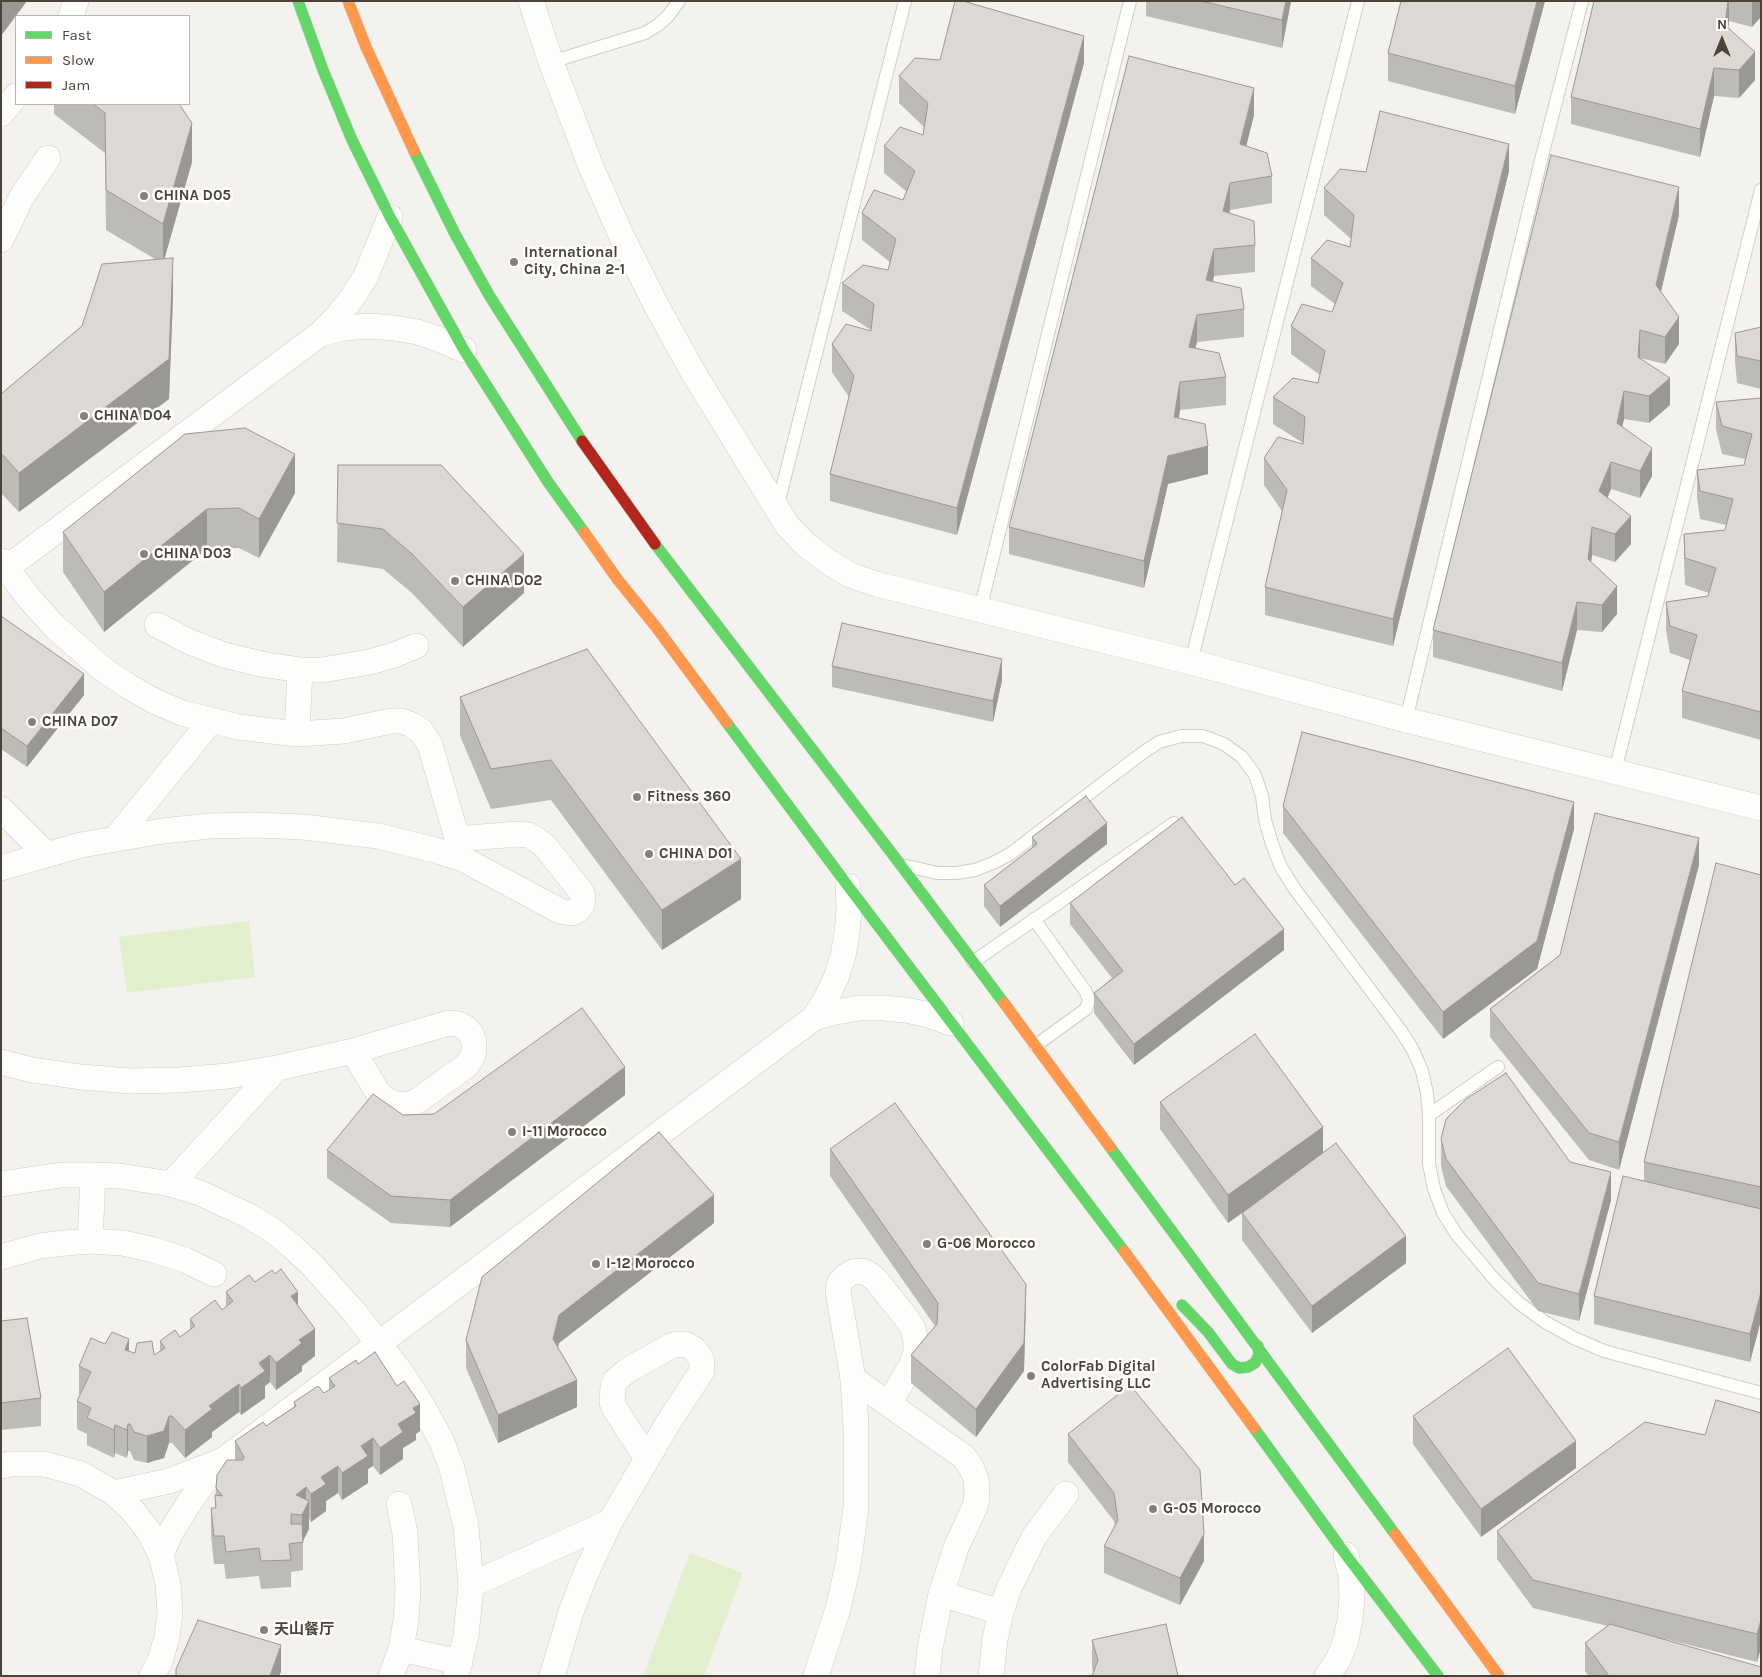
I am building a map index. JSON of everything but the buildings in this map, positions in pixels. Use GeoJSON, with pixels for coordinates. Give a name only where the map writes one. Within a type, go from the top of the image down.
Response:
{"type":"FeatureCollection","features":[{"type":"Feature","properties":{"kind":"street"},"geometry":{"type":"LineString","coordinates":[[71,15],[76,1]]}},
{"type":"Feature","properties":{"kind":"street"},"geometry":{"type":"LineString","coordinates":[[298,1],[346,126],[390,217],[464,350],[571,516],[1138,1269],[1346,1555],[1438,1676]]}},
{"type":"Feature","properties":{"kind":"street"},"geometry":{"type":"LineString","coordinates":[[348,1],[399,118],[455,234],[494,302],[566,418],[652,540],[900,864],[1258,1346],[1499,1676]]}},
{"type":"Feature","properties":{"kind":"street"},"geometry":{"type":"LineString","coordinates":[[531,1],[591,167],[622,237],[656,305],[693,372],[787,525],[805,544],[827,561],[850,575],[876,584],[1191,662],[1406,720],[1761,808]]}},
{"type":"Feature","properties":{"kind":"street"},"geometry":{"type":"LineString","coordinates":[[1,114],[15,97]]}},
{"type":"Feature","properties":{"kind":"street"},"geometry":{"type":"LineString","coordinates":[[1,240],[21,198],[48,158]]}},
{"type":"Feature","properties":{"kind":"street"},"geometry":{"type":"LineString","coordinates":[[1,868],[46,854],[116,838],[209,826],[303,827],[460,849],[430,745],[421,731],[412,725],[402,721],[391,721],[344,731],[297,734],[239,728],[182,712],[154,701],[104,670],[54,626],[3,567],[320,334],[337,317],[365,278],[390,217]]}},
{"type":"Feature","properties":{"kind":"street"},"geometry":{"type":"LineString","coordinates":[[320,334],[344,328],[368,326],[393,328],[418,332],[464,350]]}},
{"type":"Feature","properties":{"kind":"street"},"geometry":{"type":"LineString","coordinates":[[157,625],[190,642],[224,655],[260,664],[300,670],[322,670],[370,662],[394,656],[416,646]]}},
{"type":"Feature","properties":{"kind":"street"},"geometry":{"type":"LineString","coordinates":[[297,734],[300,670]]}},
{"type":"Feature","properties":{"kind":"street"},"geometry":{"type":"LineString","coordinates":[[116,838],[211,721]]}},
{"type":"Feature","properties":{"kind":"street"},"geometry":{"type":"LineString","coordinates":[[1,808],[46,854]]}},
{"type":"Feature","properties":{"kind":"street"},"geometry":{"type":"LineString","coordinates":[[814,1018],[836,978],[843,956],[849,917],[848,886]]}},
{"type":"Feature","properties":{"kind":"street"},"geometry":{"type":"LineString","coordinates":[[160,1555],[186,1506],[222,1461],[814,1018],[859,1008],[883,1008],[922,1013],[951,1023]]}},
{"type":"Feature","properties":{"kind":"street"},"geometry":{"type":"LineString","coordinates":[[1,1062],[32,1070],[81,1077],[130,1081],[179,1080],[218,1077],[277,1068],[353,1051]]}},
{"type":"Feature","properties":{"kind":"street"},"geometry":{"type":"LineString","coordinates":[[171,1184],[277,1068]]}},
{"type":"Feature","properties":{"kind":"street"},"geometry":{"type":"LineString","coordinates":[[90,1241],[92,1175]]}},
{"type":"Feature","properties":{"kind":"street"},"geometry":{"type":"LineString","coordinates":[[1,1184],[54,1176],[92,1175],[120,1176],[171,1184],[225,1204],[272,1230],[312,1265],[355,1313],[380,1343],[423,1407],[442,1442],[452,1469],[466,1526],[472,1585],[468,1619],[458,1669],[401,1649]]}},
{"type":"Feature","properties":{"kind":"street"},"geometry":{"type":"LineString","coordinates":[[1,1257],[40,1246],[90,1241],[123,1244],[154,1250],[185,1260],[214,1274]]}},
{"type":"Feature","properties":{"kind":"street"},"geometry":{"type":"LineString","coordinates":[[1138,1269],[1172,1296],[1208,1332],[1232,1364],[1239,1368],[1248,1367],[1255,1363],[1259,1355],[1258,1346]]}},
{"type":"Feature","properties":{"kind":"street"},"geometry":{"type":"LineString","coordinates":[[816,1676],[838,1609],[848,1565],[856,1508],[856,1426],[853,1378],[838,1291],[840,1282],[854,1272],[862,1272],[876,1280],[913,1329],[916,1352],[912,1364],[889,1404]]}},
{"type":"Feature","properties":{"kind":"street"},"geometry":{"type":"LineString","coordinates":[[853,1378],[964,1458],[971,1467],[976,1479],[976,1504],[956,1548],[941,1594],[927,1676]]}},
{"type":"Feature","properties":{"kind":"street"},"geometry":{"type":"LineString","coordinates":[[552,1676],[571,1612],[586,1573],[610,1522],[647,1459]]}},
{"type":"Feature","properties":{"kind":"street"},"geometry":{"type":"LineString","coordinates":[[114,1492],[169,1481],[222,1461]]}},
{"type":"Feature","properties":{"kind":"street"},"geometry":{"type":"LineString","coordinates":[[1,1466],[10,1464],[44,1464],[81,1474],[114,1492],[133,1511],[149,1532],[160,1555],[168,1584],[170,1613],[167,1637],[160,1661],[152,1676]]}},
{"type":"Feature","properties":{"kind":"street"},"geometry":{"type":"LineString","coordinates":[[991,1676],[995,1639],[1010,1586],[1034,1537],[1066,1494]]}},
{"type":"Feature","properties":{"kind":"street"},"geometry":{"type":"LineString","coordinates":[[391,1676],[401,1649],[408,1591],[405,1533],[399,1504]]}},
{"type":"Feature","properties":{"kind":"street"},"geometry":{"type":"LineString","coordinates":[[472,1585],[610,1522]]}},
{"type":"Feature","properties":{"kind":"street"},"geometry":{"type":"LineString","coordinates":[[1328,1676],[1338,1660],[1346,1640],[1350,1619],[1351,1583],[1346,1555]]}},
{"type":"Feature","properties":{"kind":"street"},"geometry":{"type":"LineString","coordinates":[[941,1594],[1002,1612]]}},
{"type":"Feature","properties":{"kind":"lane"},"geometry":{"type":"LineString","coordinates":[[552,62],[645,33],[658,26],[679,1]]}},
{"type":"Feature","properties":{"kind":"lane"},"geometry":{"type":"LineString","coordinates":[[777,509],[905,1]]}},
{"type":"Feature","properties":{"kind":"lane"},"geometry":{"type":"LineString","coordinates":[[980,610],[1130,1]]}},
{"type":"Feature","properties":{"kind":"lane"},"geometry":{"type":"LineString","coordinates":[[1191,662],[1358,1]]}},
{"type":"Feature","properties":{"kind":"lane"},"geometry":{"type":"LineString","coordinates":[[1406,720],[1538,173],[1582,1]]}},
{"type":"Feature","properties":{"kind":"lane"},"geometry":{"type":"LineString","coordinates":[[1615,771],[1761,190]]}},
{"type":"Feature","properties":{"kind":"lane"},"geometry":{"type":"LineString","coordinates":[[900,864],[918,870],[937,873],[975,870],[1010,854],[1140,754],[1159,742],[1180,736],[1203,736],[1224,744],[1242,757],[1255,775],[1262,796],[1265,820],[1281,867],[1294,888],[1413,1050],[1422,1071],[1427,1093],[1429,1115],[1428,1164],[1434,1189],[1443,1213],[1457,1236],[1495,1280],[1519,1303],[1546,1322],[1574,1338],[1604,1351],[1761,1393]]}},
{"type":"Feature","properties":{"kind":"lane"},"geometry":{"type":"LineString","coordinates":[[973,962],[1174,823]]}},
{"type":"Feature","properties":{"kind":"lane"},"geometry":{"type":"LineString","coordinates":[[1034,919],[1086,992],[1089,1000],[1086,1009],[1035,1046]]}},
{"type":"Feature","properties":{"kind":"lane"},"geometry":{"type":"LineString","coordinates":[[1429,1115],[1498,1067]]}},
{"type":"Feature","properties":{"kind":"green space"},"geometry":{"type":"Polygon","coordinates":[[[249,921],[255,977],[127,993],[119,937],[249,921]]]}},
{"type":"Feature","properties":{"kind":"green space"},"geometry":{"type":"Polygon","coordinates":[[[690,1553],[743,1573],[704,1676],[647,1676],[644,1674],[690,1553]]]}},
{"type":"Feature","properties":{"kind":"traffic: fast"},"geometry":{"type":"LineString","coordinates":[[298,1],[323,70],[352,140],[390,217],[464,350],[548,482],[584,532]]}},
{"type":"Feature","properties":{"kind":"traffic: fast"},"geometry":{"type":"LineString","coordinates":[[414,151],[455,234],[489,295],[582,441]]}},
{"type":"Feature","properties":{"kind":"traffic: fast"},"geometry":{"type":"LineString","coordinates":[[655,544],[1004,1003]]}},
{"type":"Feature","properties":{"kind":"traffic: fast"},"geometry":{"type":"LineString","coordinates":[[727,723],[1124,1251]]}},
{"type":"Feature","properties":{"kind":"traffic: fast"},"geometry":{"type":"LineString","coordinates":[[1110,1147],[1395,1534]]}},
{"type":"Feature","properties":{"kind":"traffic: fast"},"geometry":{"type":"LineString","coordinates":[[1182,1305],[1208,1332],[1232,1364],[1239,1368],[1248,1367],[1255,1363],[1259,1355],[1258,1346]]}},
{"type":"Feature","properties":{"kind":"traffic: fast"},"geometry":{"type":"LineString","coordinates":[[1254,1428],[1346,1555],[1438,1676]]}},
{"type":"Feature","properties":{"kind":"traffic: slow"},"geometry":{"type":"LineString","coordinates":[[348,1],[366,47],[414,151]]}},
{"type":"Feature","properties":{"kind":"traffic: slow"},"geometry":{"type":"LineString","coordinates":[[584,532],[618,580],[656,627],[727,723]]}},
{"type":"Feature","properties":{"kind":"traffic: slow"},"geometry":{"type":"LineString","coordinates":[[1004,1003],[1110,1147]]}},
{"type":"Feature","properties":{"kind":"traffic: slow"},"geometry":{"type":"LineString","coordinates":[[1124,1251],[1254,1428]]}},
{"type":"Feature","properties":{"kind":"traffic: slow"},"geometry":{"type":"LineString","coordinates":[[1395,1534],[1499,1676]]}},
{"type":"Feature","properties":{"kind":"traffic: jam"},"geometry":{"type":"LineString","coordinates":[[582,441],[655,544]]}},
{"type":"Feature","properties":{"kind":"place","name":"CHINA D05"},"geometry":{"type":"Point","coordinates":[144,196]}},
{"type":"Feature","properties":{"kind":"place","name":"International City, China 2-1"},"geometry":{"type":"Point","coordinates":[514,262]}},
{"type":"Feature","properties":{"kind":"place","name":"CHINA D04"},"geometry":{"type":"Point","coordinates":[84,416]}},
{"type":"Feature","properties":{"kind":"place","name":"CHINA D03"},"geometry":{"type":"Point","coordinates":[144,554]}},
{"type":"Feature","properties":{"kind":"place","name":"CHINA D02"},"geometry":{"type":"Point","coordinates":[455,581]}},
{"type":"Feature","properties":{"kind":"place","name":"CHINA D07"},"geometry":{"type":"Point","coordinates":[32,722]}},
{"type":"Feature","properties":{"kind":"place","name":"Fitness 360"},"geometry":{"type":"Point","coordinates":[637,797]}},
{"type":"Feature","properties":{"kind":"place","name":"CHINA D01"},"geometry":{"type":"Point","coordinates":[649,854]}},
{"type":"Feature","properties":{"kind":"place","name":"I-11 Morocco"},"geometry":{"type":"Point","coordinates":[512,1132]}},
{"type":"Feature","properties":{"kind":"place","name":"G-06 Morocco"},"geometry":{"type":"Point","coordinates":[927,1244]}},
{"type":"Feature","properties":{"kind":"place","name":"I-12 Morocco"},"geometry":{"type":"Point","coordinates":[596,1264]}},
{"type":"Feature","properties":{"kind":"place","name":"ColorFab Digital Advertising LLC"},"geometry":{"type":"Point","coordinates":[1031,1376]}},
{"type":"Feature","properties":{"kind":"place","name":"G-05 Morocco"},"geometry":{"type":"Point","coordinates":[1153,1509]}},
{"type":"Feature","properties":{"kind":"place","name":"天山餐厅"},"geometry":{"type":"Point","coordinates":[264,1630]}}]}
